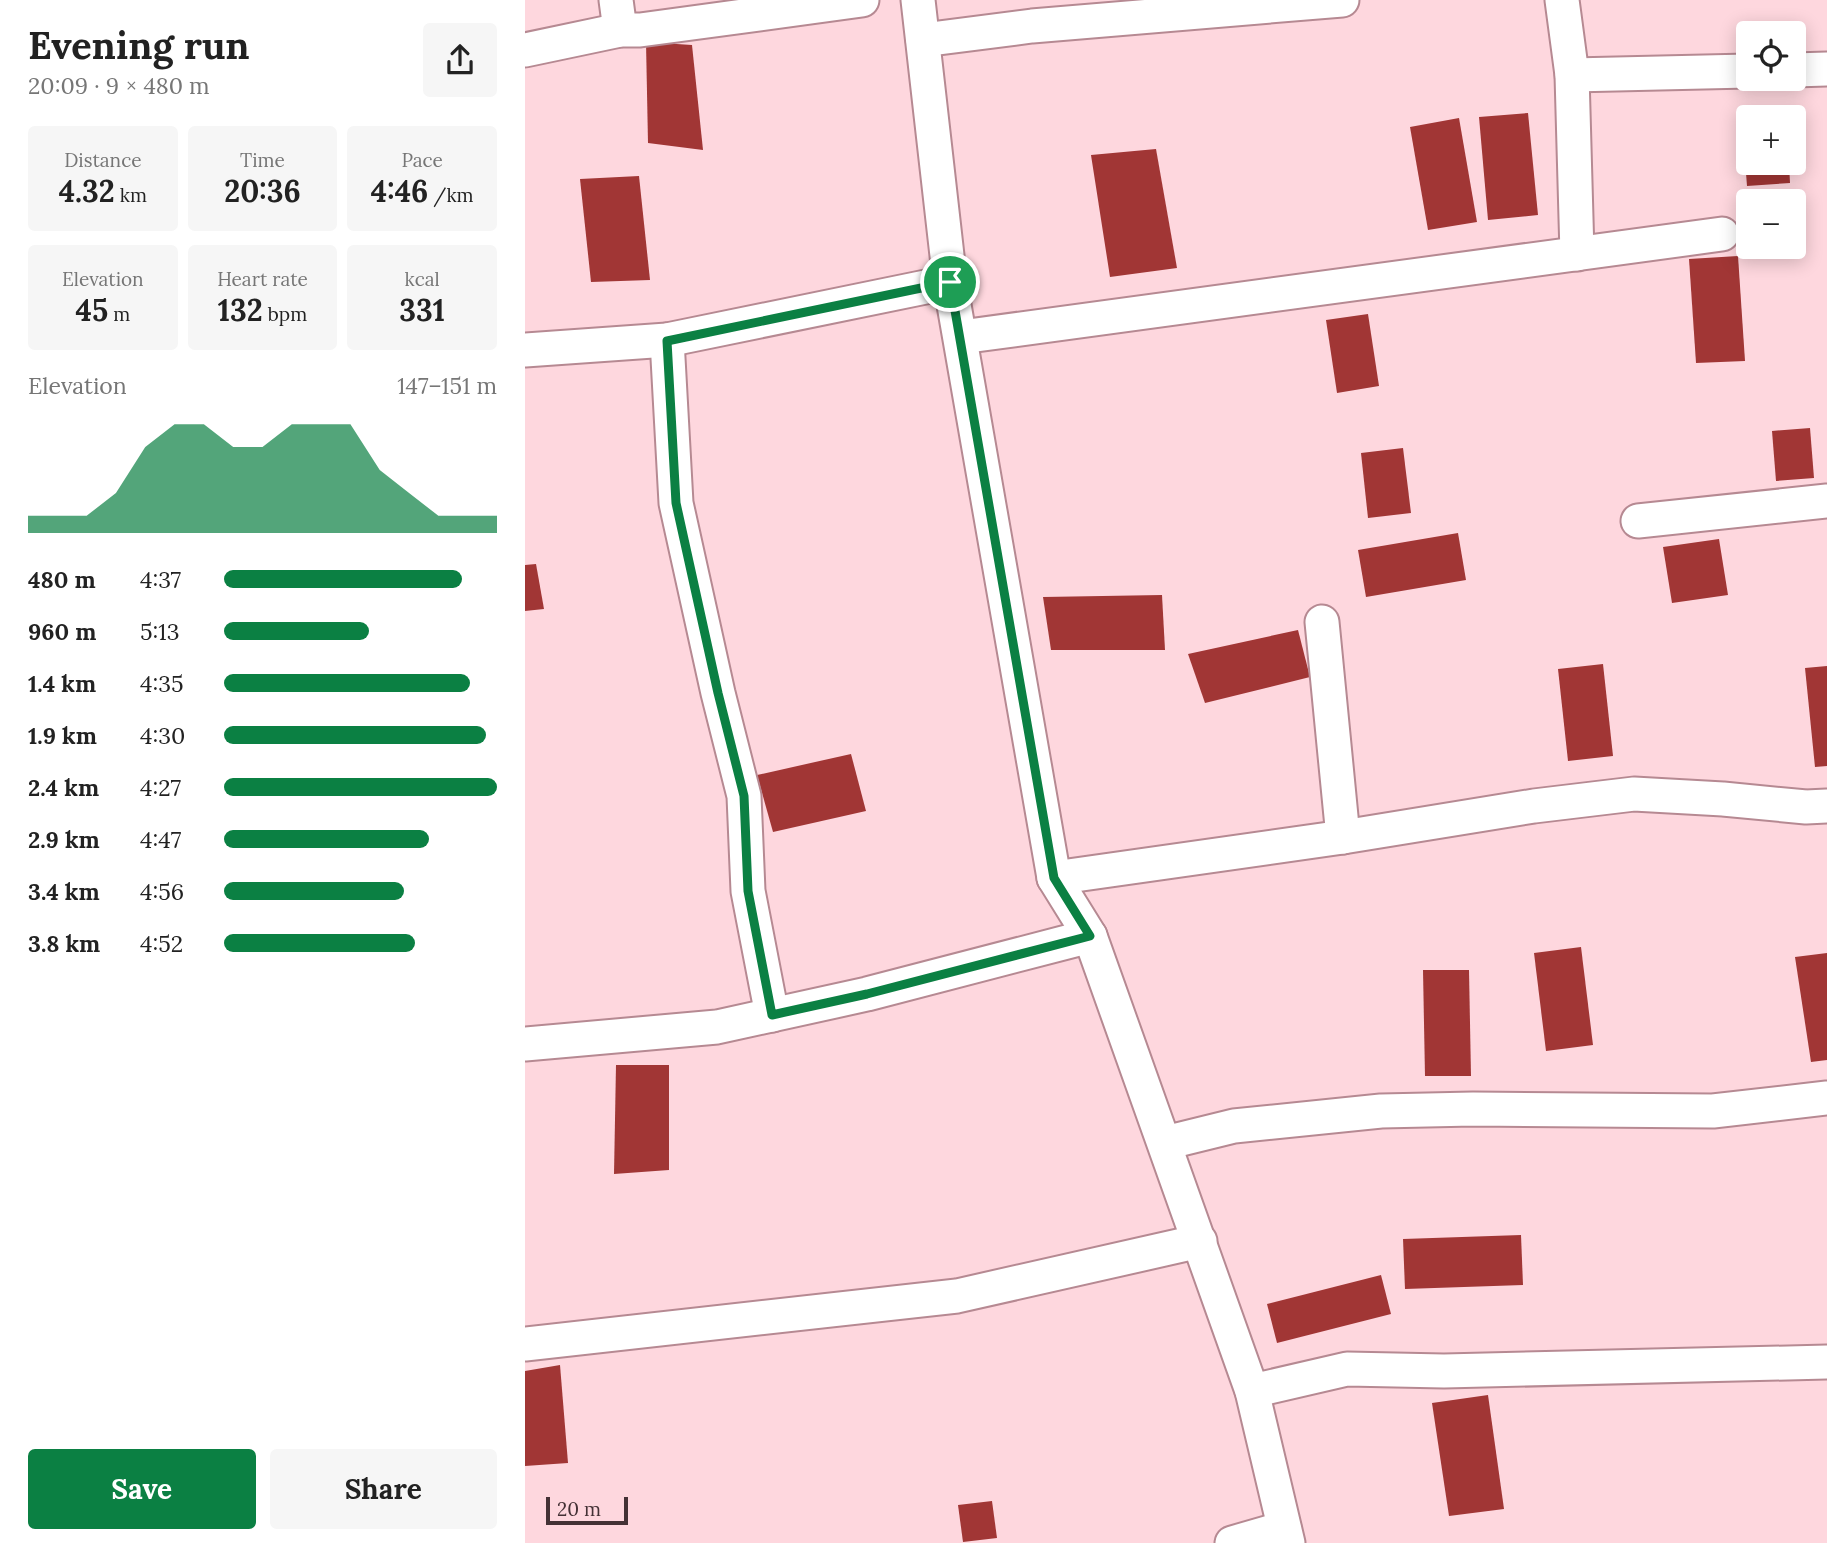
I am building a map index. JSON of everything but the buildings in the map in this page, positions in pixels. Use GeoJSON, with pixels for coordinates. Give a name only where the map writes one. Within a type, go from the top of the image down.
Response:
{"type":"FeatureCollection","features":[{"type":"Feature","properties":{"kind":"street"},"geometry":{"type":"LineString","coordinates":[[525,50],[618,15],[640,30],[862,0]]}},
{"type":"Feature","properties":{"kind":"street"},"geometry":{"type":"LineString","coordinates":[[918,0],[950,282],[1054,878],[1090,936],[1200,1241],[1252,1391],[1286,1536],[1232,1543]]}},
{"type":"Feature","properties":{"kind":"street"},"geometry":{"type":"LineString","coordinates":[[923,40],[1032,26],[1342,0]]}},
{"type":"Feature","properties":{"kind":"street"},"geometry":{"type":"LineString","coordinates":[[1562,0],[1572,75],[1577,254]]}},
{"type":"Feature","properties":{"kind":"street"},"geometry":{"type":"LineString","coordinates":[[1806,70],[1827,69]]}},
{"type":"Feature","properties":{"kind":"street"},"geometry":{"type":"LineString","coordinates":[[1572,75],[1736,71]]}},
{"type":"Feature","properties":{"kind":"street"},"geometry":{"type":"LineString","coordinates":[[961,337],[1722,234]]}},
{"type":"Feature","properties":{"kind":"street"},"geometry":{"type":"LineString","coordinates":[[525,349],[667,341],[950,282]]}},
{"type":"Feature","properties":{"kind":"street"},"geometry":{"type":"LineString","coordinates":[[667,341],[676,503],[744,796],[748,891],[772,1015]]}},
{"type":"Feature","properties":{"kind":"street"},"geometry":{"type":"LineString","coordinates":[[1638,521],[1827,501]]}},
{"type":"Feature","properties":{"kind":"street"},"geometry":{"type":"LineString","coordinates":[[1322,622],[1343,837]]}},
{"type":"Feature","properties":{"kind":"street"},"geometry":{"type":"LineString","coordinates":[[1054,878],[1343,837],[1534,806],[1634,794],[1806,807],[1827,806]]}},
{"type":"Feature","properties":{"kind":"street"},"geometry":{"type":"LineString","coordinates":[[525,1044],[717,1027],[867,994],[1090,936]]}},
{"type":"Feature","properties":{"kind":"street"},"geometry":{"type":"LineString","coordinates":[[1164,1143],[1234,1126],[1381,1111],[1713,1111],[1827,1098]]}},
{"type":"Feature","properties":{"kind":"street"},"geometry":{"type":"LineString","coordinates":[[525,1344],[957,1296],[1200,1241]]}},
{"type":"Feature","properties":{"kind":"street"},"geometry":{"type":"LineString","coordinates":[[1252,1391],[1347,1369],[1444,1371],[1827,1362]]}},
{"type":"Feature","properties":{"kind":"route"},"geometry":{"type":"LineString","coordinates":[[950,282],[1054,878],[1090,936],[867,994],[772,1015],[748,891],[744,796],[676,503],[667,341],[950,282]]}}]}
